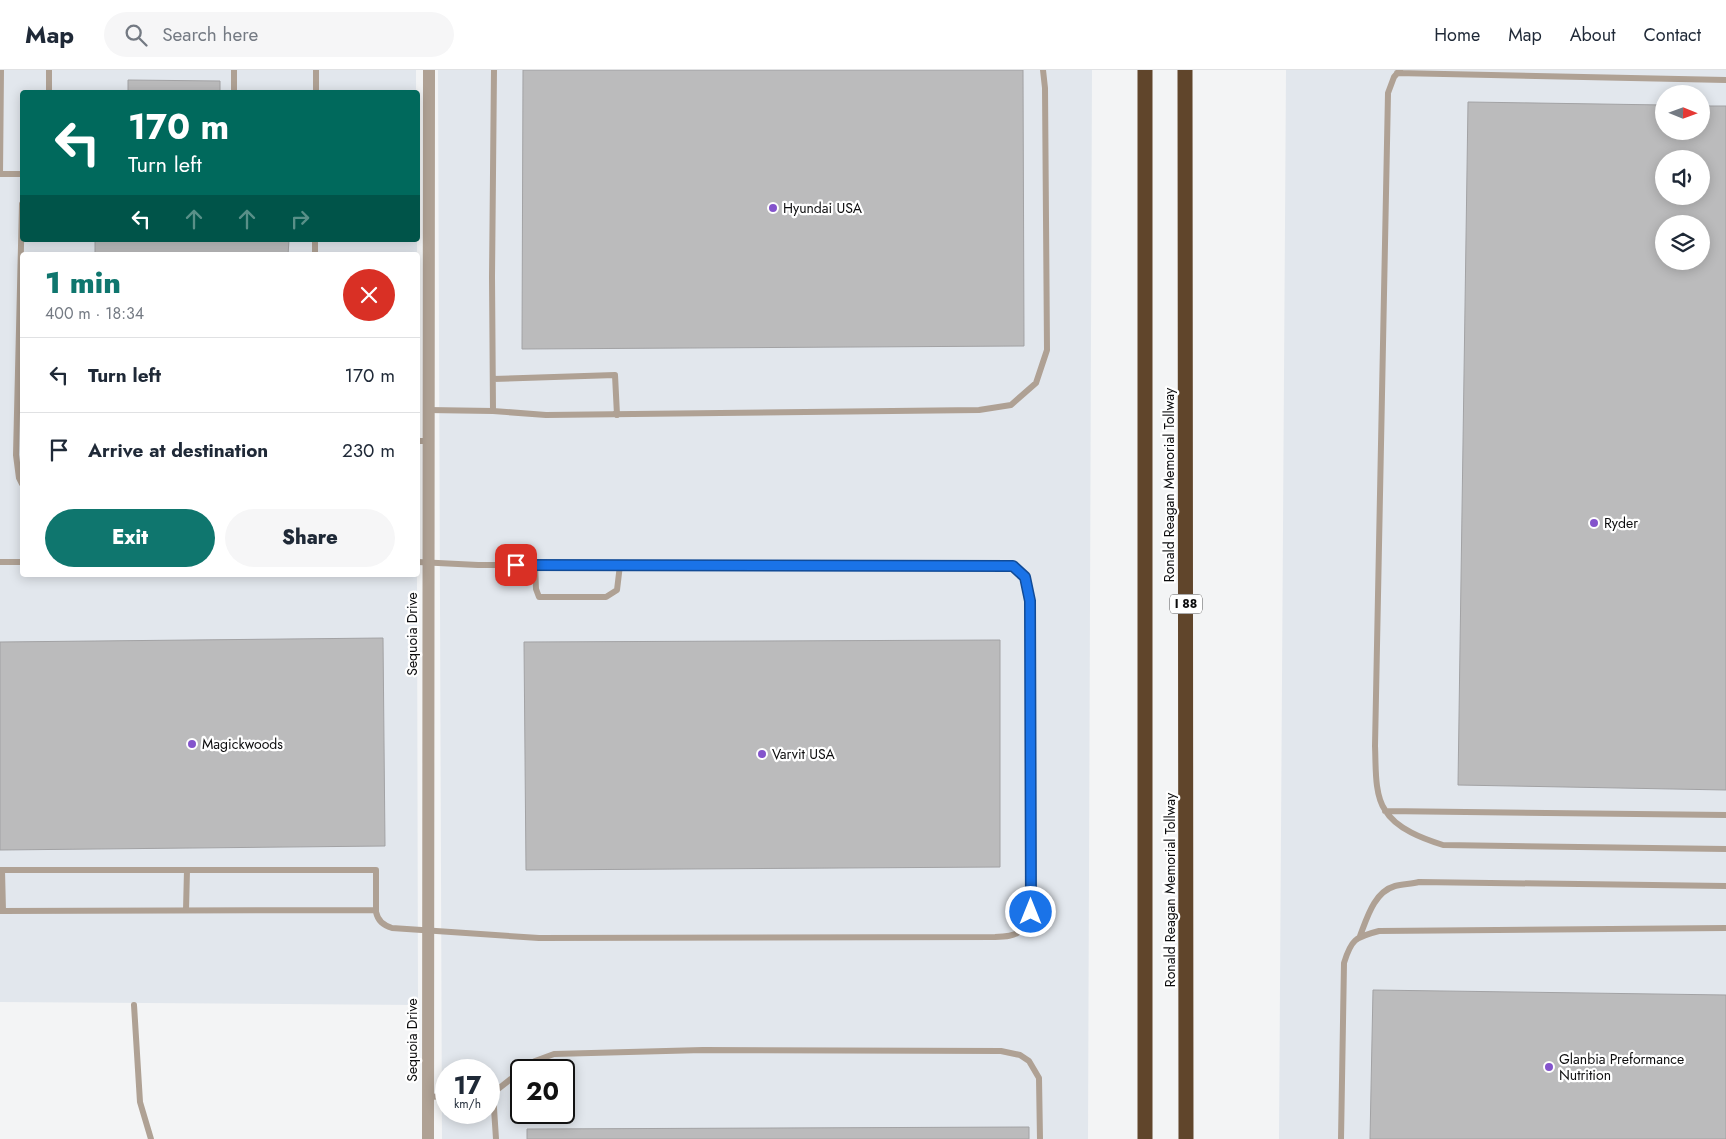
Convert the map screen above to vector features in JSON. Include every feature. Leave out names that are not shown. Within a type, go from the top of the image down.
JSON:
[{"type":"highway","name":"Ronald Reagan Memorial Tollway","points":[[1145,70],[1145,1139]]},
{"type":"highway","name":"Ronald Reagan Memorial Tollway","points":[[1185,70],[1186,1139]]},
{"type":"street","name":"Sequoia Drive","points":[[428,1139],[422,562],[423,441],[428,410],[429,70]]},
{"type":"lane","points":[[1,70],[0,174],[20,174]]},
{"type":"lane","points":[[49,70],[49,90]]},
{"type":"lane","points":[[234,70],[234,90]]},
{"type":"lane","points":[[316,70],[316,90]]},
{"type":"lane","points":[[494,70],[492,267],[494,411]]},
{"type":"lane","points":[[428,410],[494,411],[546,415],[979,410],[1011,405],[1036,383],[1047,350],[1045,88],[1043,70]]},
{"type":"lane","points":[[1726,80],[1398,72],[1388,93],[1375,746],[1378,791],[1385,810],[1398,823],[1418,838],[1443,845],[1726,850]]},
{"type":"lane","points":[[20,288],[16,455],[20,480]]},
{"type":"lane","points":[[493,378],[615,375],[617,414]]},
{"type":"lane","points":[[0,562],[20,562]]},
{"type":"lane","points":[[376,910],[2,911],[1,870],[376,870],[376,910],[378,918],[381,922],[392,928],[539,938],[996,937],[1012,936],[1024,929],[1031,912],[1030,601],[1025,577],[1013,566],[478,565],[422,562]]},
{"type":"lane","points":[[535,565],[536,589],[539,597],[559,598],[606,597],[617,590],[620,565]]},
{"type":"lane","points":[[1385,810],[1726,815]]},
{"type":"lane","points":[[186,910],[187,870]]},
{"type":"lane","points":[[1341,1139],[1344,963],[1349,948],[1360,936],[1368,914],[1377,898],[1394,886],[1419,882],[1726,886]]},
{"type":"lane","points":[[1360,936],[1379,932],[1726,928]]},
{"type":"lane","points":[[134,1005],[140,1102],[151,1139]]},
{"type":"lane","points":[[538,1059],[554,1054],[703,1050],[1001,1051],[1020,1055],[1029,1061],[1039,1078],[1040,1139]]},
{"type":"lane","points":[[428,1097],[435,1097]]},
{"type":"lane","points":[[494,1124],[496,1139]]},
{"type":"shaded area","points":[[0,70],[416,70],[416,90],[20,90],[20,242],[417,242],[417,252],[20,252],[20,577],[417,577],[418,1005],[0,1002]]},
{"type":"shaded area","points":[[438,70],[1092,70],[1088,1139],[442,1139],[442,1124],[500,1124],[500,1059],[442,1059]]},
{"type":"shaded area","points":[[1286,70],[1726,70],[1726,1139],[1279,1139]]},
{"type":"building","name":"Hyundai USA","points":[[523,70],[1023,70],[1024,346],[522,349]]},
{"type":"building","points":[[128,80],[220,81],[220,90],[128,90]]},
{"type":"building","name":"Ryder","points":[[1468,102],[1655,105],[1655,140],[1710,140],[1710,106],[1726,106],[1726,790],[1458,785]]},
{"type":"building","points":[[95,242],[289,242],[288,252],[95,252]]},
{"type":"building","name":"Magickwoods","points":[[383,638],[385,846],[0,850],[0,642]]},
{"type":"building","name":"Varvit USA","points":[[1000,640],[1000,867],[526,870],[524,642]]},
{"type":"building","name":"Glanbia Preformance Nutrition","points":[[1373,990],[1726,995],[1726,1139],[1370,1139]]},
{"type":"building","points":[[1029,1127],[1029,1139],[527,1139],[527,1129]]},
{"type":"place","name":"Hyundai USA","points":[[773,208]]},
{"type":"place","name":"Ryder","points":[[1594,523]]},
{"type":"place","name":"Magickwoods","points":[[192,744]]},
{"type":"place","name":"Varvit USA","points":[[762,754]]},
{"type":"place","name":"Glanbia Preformance Nutrition","points":[[1549,1067]]},
{"type":"route","points":[[516,565],[1013,566],[1025,577],[1030,601],[1031,912]]}]
